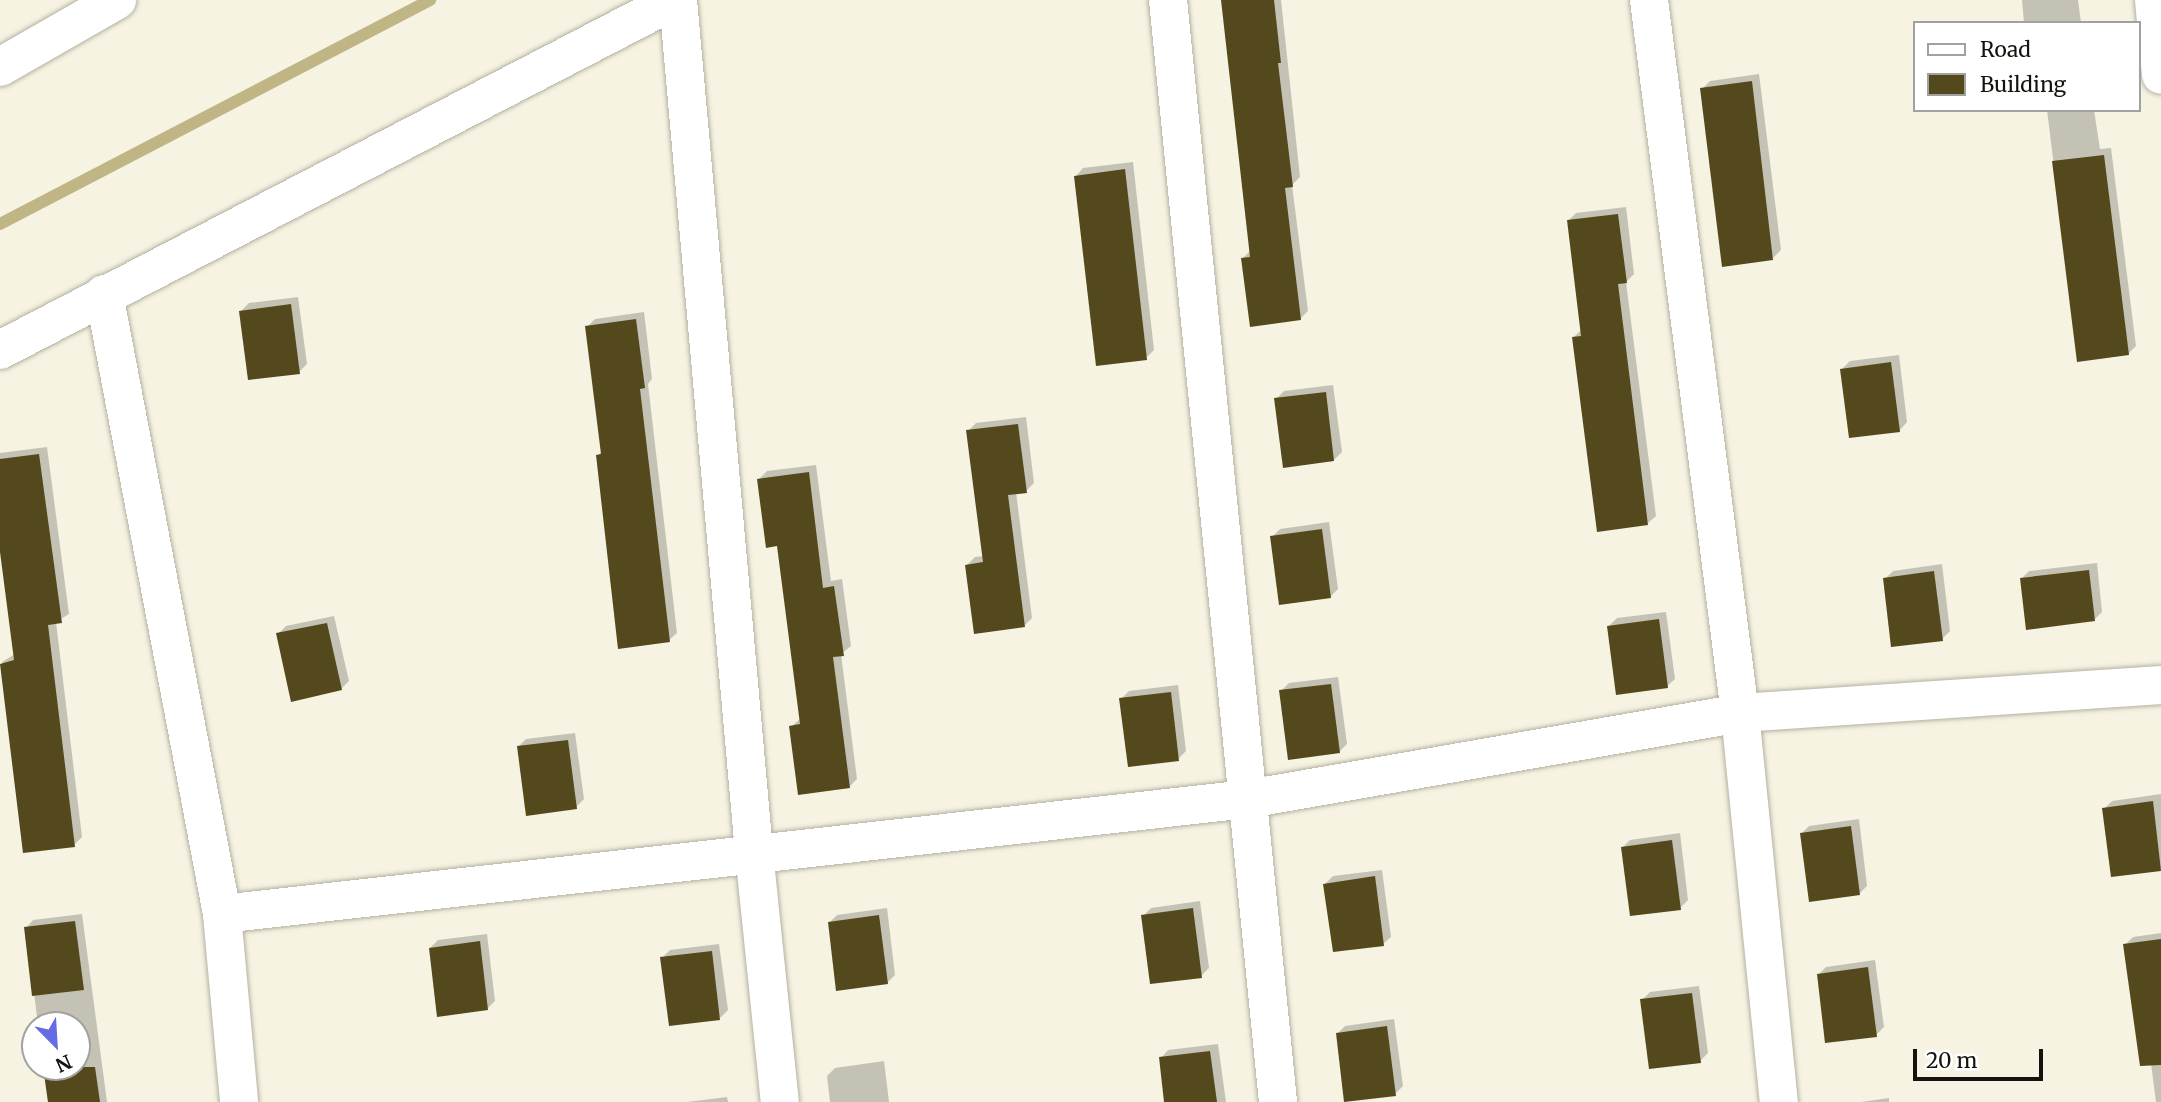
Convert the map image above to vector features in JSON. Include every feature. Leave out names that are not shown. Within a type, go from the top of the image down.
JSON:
[{"type":"street","points":[[0,67],[117,0]]},
{"type":"street","points":[[0,350],[677,0],[754,852],[780,1102]]},
{"type":"street","points":[[1168,0],[1278,1102]]},
{"type":"street","points":[[1648,0],[1740,713],[1779,1102]]},
{"type":"street","points":[[2154,0],[2161,75]]},
{"type":"street","points":[[104,294],[222,914],[239,1102]]},
{"type":"street","points":[[222,914],[754,852],[1248,799],[1740,713],[2161,685]]},
{"type":"building","points":[[1221,0],[1274,0],[1281,63],[1278,63],[1293,187],[1285,188],[1301,320],[1250,327],[1241,258],[1250,257]]},
{"type":"building","points":[[1752,81],[1773,260],[1722,267],[1700,88]]},
{"type":"building","points":[[2104,155],[2129,355],[2077,362],[2052,161]]},
{"type":"building","points":[[1125,169],[1147,360],[1096,366],[1074,176]]},
{"type":"building","points":[[1618,214],[1627,283],[1618,284],[1648,525],[1597,532],[1572,337],[1581,336],[1567,220]]},
{"type":"building","points":[[291,304],[300,374],[248,380],[239,311]]},
{"type":"building","points":[[636,319],[645,388],[640,389],[670,642],[618,649],[596,455],[601,454],[585,326]]},
{"type":"building","points":[[1891,362],[1900,432],[1849,438],[1840,369]]},
{"type":"building","points":[[1326,392],[1334,461],[1283,468],[1274,398]]},
{"type":"building","points":[[1018,424],[1027,493],[1008,495],[1025,627],[974,634],[965,565],[983,562],[966,430]]},
{"type":"building","points":[[39,454],[62,623],[48,625],[75,847],[23,853],[0,664],[14,660],[0,552],[0,459]]},
{"type":"building","points":[[809,472],[823,588],[834,586],[844,656],[833,657],[850,788],[798,795],[789,726],[800,724],[777,546],[766,548],[757,479]]},
{"type":"building","points":[[1322,529],[1331,598],[1279,605],[1270,536]]},
{"type":"building","points":[[2089,570],[2095,621],[2026,630],[2020,578]]},
{"type":"building","points":[[1934,571],[1943,641],[1891,647],[1883,578]]},
{"type":"building","points":[[1659,619],[1668,688],[1616,695],[1607,626]]},
{"type":"building","points":[[327,623],[342,690],[291,702],[276,633]]},
{"type":"building","points":[[1331,684],[1340,753],[1288,760],[1279,690]]},
{"type":"building","points":[[1171,692],[1179,761],[1128,767],[1119,698]]},
{"type":"building","points":[[568,740],[577,809],[526,816],[517,746]]},
{"type":"building","points":[[2153,801],[2161,871],[2111,877],[2102,808]]},
{"type":"building","points":[[1851,826],[1860,895],[1809,902],[1800,833]]},
{"type":"building","points":[[1672,840],[1681,910],[1630,916],[1621,847]]},
{"type":"building","points":[[1375,876],[1384,946],[1333,952],[1323,884]]},
{"type":"building","points":[[1193,908],[1202,978],[1150,984],[1141,915]]},
{"type":"building","points":[[879,915],[888,984],[836,991],[828,922]]},
{"type":"building","points":[[75,921],[84,990],[32,996],[24,927]]},
{"type":"building","points":[[2161,939],[2161,1065],[2140,1066],[2123,944]]},
{"type":"building","points":[[480,941],[488,1010],[437,1017],[429,948]]},
{"type":"building","points":[[712,951],[720,1020],[669,1026],[660,957]]},
{"type":"building","points":[[1868,967],[1877,1037],[1825,1043],[1817,974]]},
{"type":"building","points":[[1692,993],[1701,1063],[1649,1069],[1640,999]]},
{"type":"building","points":[[1387,1026],[1396,1096],[1344,1102],[1336,1033]]},
{"type":"building","points":[[1210,1051],[1217,1102],[1164,1102],[1159,1057]]},
{"type":"building","points":[[91,1067],[95,1067],[100,1102],[48,1102],[45,1081],[91,1081]]},
{"type":"waterway","points":[[0,224],[430,0]]}]
